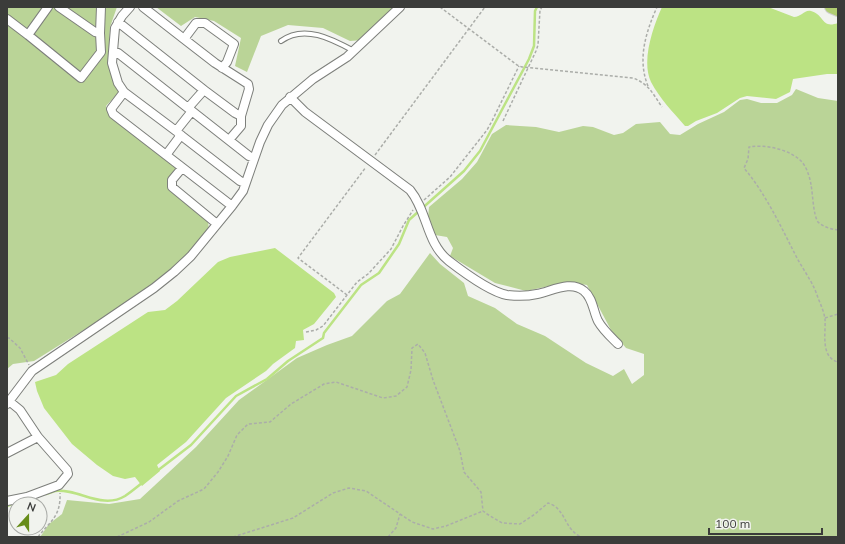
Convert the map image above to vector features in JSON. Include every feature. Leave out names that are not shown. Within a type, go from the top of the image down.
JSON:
[{"type":"main road","points":[[831,7],[838,10]]},
{"type":"street","points":[[28,35],[48,7]]},
{"type":"street","points":[[60,7],[95,32],[100,33]]},
{"type":"street","points":[[7,19],[81,78],[101,52],[101,7]]},
{"type":"street","points":[[130,7],[122,16],[115,28],[112,63],[118,83],[124,92],[240,181],[245,183]]},
{"type":"street","points":[[143,7],[222,68],[248,84],[241,116],[241,126],[229,140]]},
{"type":"street","points":[[7,501],[27,497],[59,485],[68,474],[67,470],[38,437],[20,410],[8,402],[32,371],[147,292],[174,272],[191,256],[243,191],[254,158],[268,125],[282,105],[313,79],[347,57],[400,7]]},
{"type":"street","points":[[118,22],[204,90],[241,116]]},
{"type":"street","points":[[184,39],[196,23],[205,23],[234,44],[227,62],[222,68]]},
{"type":"street","points":[[114,51],[249,156],[254,158]]},
{"type":"street","points":[[166,155],[190,110],[204,90]]},
{"type":"street","points":[[124,92],[111,109],[113,114],[232,206]]},
{"type":"street","points":[[290,97],[305,112],[410,190],[416,197],[436,247],[448,260],[493,290],[506,295],[518,296],[536,294],[567,286],[579,288],[590,297],[598,320],[618,344]]},
{"type":"street","points":[[182,168],[172,180],[172,187],[217,224]]},
{"type":"street","points":[[7,453],[38,437]]},
{"type":"lane","points":[[281,41],[288,36],[307,33],[321,36],[354,51]]},
{"type":"path","points":[[440,7],[517,65],[522,67],[633,78],[649,87]]},
{"type":"path","points":[[347,295],[298,258],[485,7]]},
{"type":"path","points":[[503,121],[538,45],[540,10],[542,7]]},
{"type":"path","points":[[657,7],[644,46],[643,66],[649,87],[662,107]]},
{"type":"path","points":[[838,230],[828,228],[818,222],[811,183],[800,160],[782,150],[758,146],[750,147],[748,159],[744,168],[754,179],[816,289],[825,318],[824,338],[827,354],[838,362]]},
{"type":"path","points":[[825,318],[838,314]]},
{"type":"path","points":[[7,338],[9,338],[20,348],[32,371]]},
{"type":"path","points":[[117,537],[149,522],[178,501],[204,489],[218,472],[228,456],[237,435],[248,424],[270,422],[291,404],[324,384],[336,382],[384,398],[396,396],[407,387],[411,370],[412,348],[418,344],[425,353],[433,380],[460,451],[464,472],[481,492],[483,511],[502,523],[520,524],[548,503],[556,507],[568,527],[575,534],[581,537]]},
{"type":"path","points":[[233,537],[293,518],[333,493],[349,488],[366,491],[412,522],[433,529],[446,526],[483,511]]},
{"type":"path","points":[[38,537],[56,517],[60,494]]},
{"type":"path","points":[[388,537],[396,528],[400,514]]},
{"type":"shaded area","points":[[7,7],[117,7],[110,27],[108,63],[119,92],[106,106],[108,113],[176,168],[168,180],[168,188],[208,221],[209,231],[172,270],[114,311],[34,361],[13,364],[7,369]]},
{"type":"shaded area","points":[[156,7],[395,7],[363,40],[350,41],[323,28],[288,25],[261,36],[247,72],[235,66],[241,38],[214,21],[195,17],[181,26]]},
{"type":"shaded area","points":[[662,7],[768,7],[794,17],[807,11],[811,11],[819,15],[826,23],[838,23],[838,74],[827,74],[793,79],[790,92],[776,99],[747,96],[740,98],[717,113],[685,126],[658,94],[648,74],[647,64],[649,44]]},
{"type":"shaded area","points":[[796,89],[818,98],[838,101],[838,537],[40,537],[48,536],[48,525],[62,514],[67,500],[109,504],[140,499],[196,447],[239,400],[297,358],[352,336],[387,301],[400,294],[430,253],[440,264],[464,283],[468,296],[495,308],[517,324],[545,336],[586,363],[613,376],[624,369],[632,384],[644,375],[644,354],[626,348],[611,330],[587,285],[568,282],[526,291],[495,283],[450,256],[453,248],[447,237],[435,235],[428,218],[429,207],[462,179],[477,162],[492,134],[506,125],[536,127],[559,132],[583,126],[593,127],[614,135],[623,133],[636,124],[660,122],[670,134],[680,135],[698,124],[724,112],[740,100],[747,99],[761,103],[777,103],[792,95]]},
{"type":"shaded area","points":[[275,248],[334,293],[336,297],[314,324],[303,330],[304,340],[296,341],[295,348],[266,371],[226,398],[186,442],[157,465],[160,471],[142,486],[135,477],[125,479],[113,476],[72,444],[44,408],[35,382],[56,375],[68,364],[148,312],[165,310],[177,301],[218,262],[230,257]]},
{"type":"waterway","points":[[157,471],[191,445],[236,396],[267,379],[288,361],[323,338],[324,333],[361,285],[379,273],[399,244],[409,220],[464,171],[480,151],[529,59],[534,46],[535,11],[537,7]]},
{"type":"waterway","points":[[46,494],[55,491],[64,491],[108,501],[116,500],[125,496],[142,483]]}]
